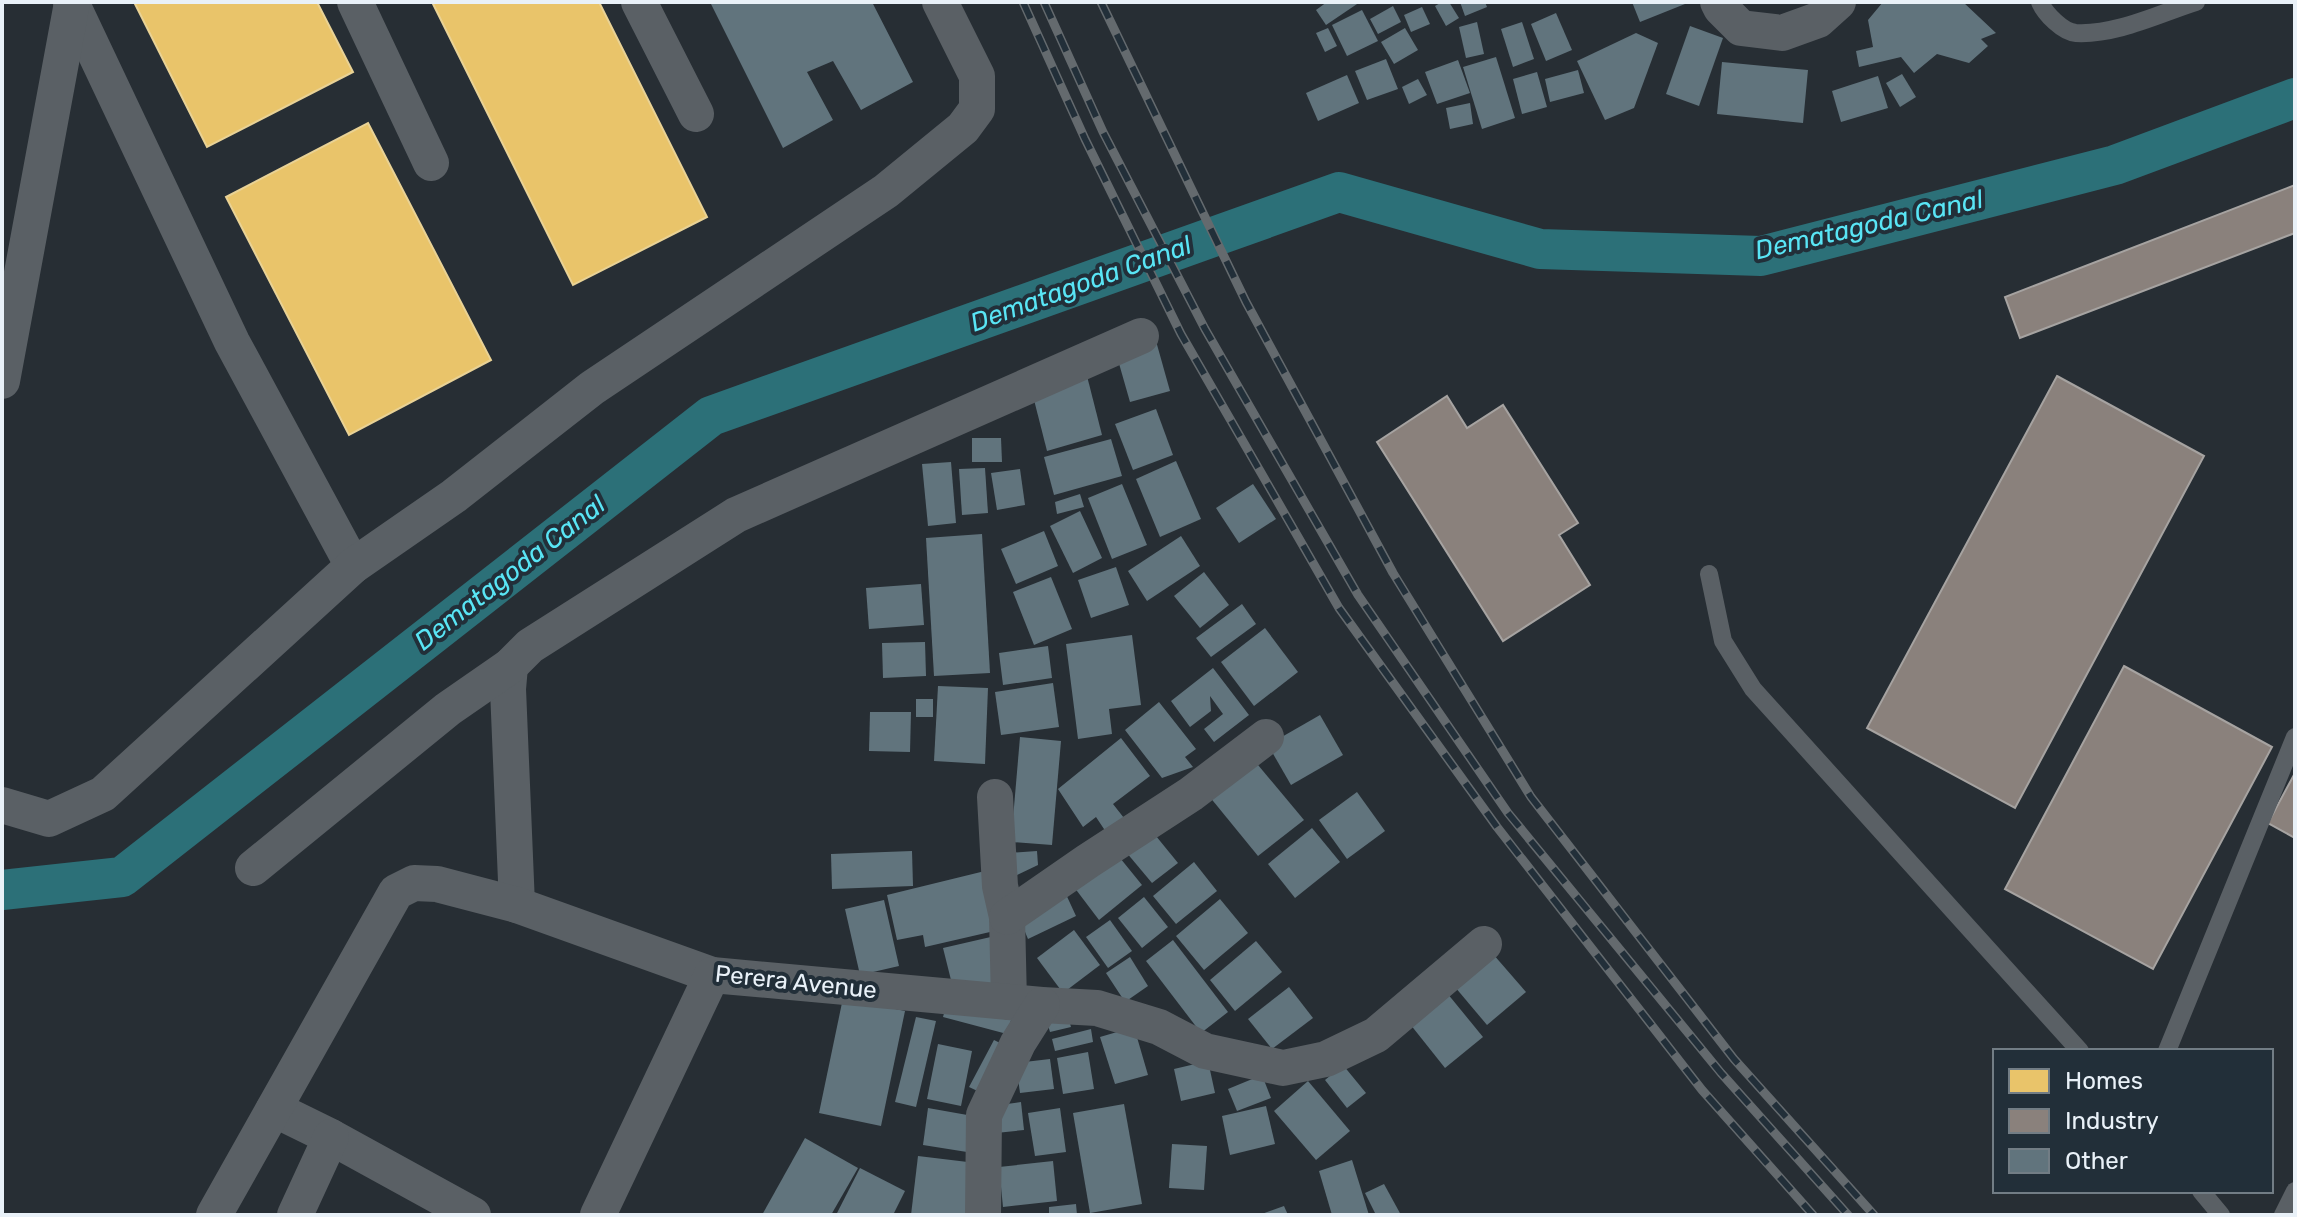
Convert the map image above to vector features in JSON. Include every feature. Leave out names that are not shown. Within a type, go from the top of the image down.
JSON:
[{"type":"street","points":[[72,2],[232,342],[353,566]]},
{"type":"street","points":[[2,381],[72,2]]},
{"type":"street","points":[[355,2],[431,163]]},
{"type":"street","points":[[639,2],[696,114]]},
{"type":"street","points":[[2,805],[49,819],[103,794],[353,566],[454,496],[592,388],[886,191],[963,128],[977,109],[977,76],[940,2]]},
{"type":"street","points":[[1718,2],[1741,28],[1782,33],[1818,20],[1838,2]]},
{"type":"street","points":[[253,868],[448,709],[510,666],[530,646],[736,515],[1141,336]]},
{"type":"street","points":[[510,666],[508,689],[517,905]]},
{"type":"street","points":[[1007,917],[1191,794],[1266,737]]},
{"type":"street","points":[[983,1215],[984,1115],[1018,1043],[1026,1004],[1000,886],[995,797]]},
{"type":"street","name":"Perera Avenue","points":[[214,1215],[396,892],[414,883],[437,884],[517,905],[712,975],[1097,1008],[1159,1027],[1205,1051],[1283,1068],[1326,1059],[1376,1035],[1484,944]]},
{"type":"street","points":[[598,1215],[712,975]]},
{"type":"street","points":[[274,1109],[473,1215]]},
{"type":"street","points":[[295,1215],[331,1137]]},
{"type":"lane","points":[[2040,2],[2044,12],[2072,33],[2110,31],[2196,2]]},
{"type":"lane","points":[[1709,574],[1723,641],[1753,689],[2078,1049]]},
{"type":"lane","points":[[2168,1049],[2295,737]]},
{"type":"lane","points":[[2283,1215],[2295,1191]]},
{"type":"lane","points":[[2203,1193],[2221,1215]]},
{"type":"building: Homes","points":[[134,2],[317,2],[353,72],[207,147]]},
{"type":"building: Homes","points":[[432,2],[599,2],[707,217],[573,285]]},
{"type":"building: Homes","points":[[368,123],[491,360],[349,435],[226,197]]},
{"type":"building: Industry","points":[[2295,185],[2295,233],[2020,338],[2005,297]]},
{"type":"building: Industry","points":[[2057,376],[2204,456],[2015,808],[1867,728]]},
{"type":"building: Industry","points":[[1447,396],[1467,428],[1503,405],[1578,523],[1559,535],[1590,585],[1503,641],[1377,442]]},
{"type":"building: Industry","points":[[2124,666],[2272,747],[2153,969],[2005,889]]},
{"type":"building: Industry","points":[[2295,773],[2295,838],[2268,823]]},
{"type":"building: Other","points":[[710,2],[872,2],[913,82],[861,110],[833,61],[807,72],[833,120],[783,148]]},
{"type":"building: Other","points":[[1327,2],[1360,2],[1326,25],[1316,10]]},
{"type":"building: Other","points":[[1449,2],[1459,18],[1446,26],[1435,6]]},
{"type":"building: Other","points":[[1460,2],[1485,2],[1487,7],[1465,16]]},
{"type":"building: Other","points":[[1632,2],[1690,2],[1640,22]]},
{"type":"building: Other","points":[[1883,2],[1963,2],[1996,33],[1981,39],[1988,46],[1969,63],[1937,54],[1914,73],[1901,57],[1859,67],[1856,51],[1873,47],[1868,20]]},
{"type":"building: Other","points":[[1393,6],[1401,22],[1378,34],[1370,19]]},
{"type":"building: Other","points":[[1422,7],[1430,24],[1411,32],[1404,15]]},
{"type":"building: Other","points":[[1362,10],[1378,41],[1347,56],[1332,25]]},
{"type":"building: Other","points":[[1556,13],[1572,50],[1546,61],[1531,24]]},
{"type":"building: Other","points":[[1477,22],[1484,54],[1466,58],[1459,27]]},
{"type":"building: Other","points":[[1522,22],[1534,59],[1513,67],[1501,29]]},
{"type":"building: Other","points":[[1690,26],[1723,38],[1699,106],[1666,94]]},
{"type":"building: Other","points":[[1328,28],[1337,46],[1325,52],[1316,33]]},
{"type":"building: Other","points":[[1405,28],[1418,50],[1394,64],[1381,42]]},
{"type":"building: Other","points":[[1636,33],[1658,43],[1634,108],[1605,120],[1577,61]]},
{"type":"building: Other","points":[[1496,57],[1515,118],[1482,129],[1463,67]]},
{"type":"building: Other","points":[[1386,59],[1398,89],[1367,100],[1355,71]]},
{"type":"building: Other","points":[[1458,60],[1470,93],[1437,104],[1425,72]]},
{"type":"building: Other","points":[[1722,62],[1808,70],[1803,123],[1717,114]]},
{"type":"building: Other","points":[[1578,70],[1584,93],[1550,102],[1545,79]]},
{"type":"building: Other","points":[[1537,72],[1547,107],[1522,114],[1513,79]]},
{"type":"building: Other","points":[[1902,74],[1916,97],[1900,107],[1886,83]]},
{"type":"building: Other","points":[[1347,75],[1359,103],[1318,121],[1306,93]]},
{"type":"building: Other","points":[[1878,76],[1888,108],[1841,122],[1832,91]]},
{"type":"building: Other","points":[[1418,79],[1427,95],[1409,104],[1402,87]]},
{"type":"building: Other","points":[[1470,103],[1473,124],[1450,129],[1446,108]]},
{"type":"building: Other","points":[[1156,341],[1170,391],[1130,402],[1116,353]]},
{"type":"building: Other","points":[[1087,376],[1102,435],[1047,451],[1032,392]]},
{"type":"building: Other","points":[[1156,409],[1173,455],[1133,470],[1115,424]]},
{"type":"building: Other","points":[[972,438],[1001,438],[1002,462],[972,462]]},
{"type":"building: Other","points":[[1111,439],[1122,476],[1054,495],[1044,457]]},
{"type":"building: Other","points":[[1176,461],[1201,519],[1160,537],[1136,479]]},
{"type":"building: Other","points":[[951,462],[956,523],[928,526],[922,464]]},
{"type":"building: Other","points":[[985,468],[988,513],[962,515],[959,469]]},
{"type":"building: Other","points":[[1020,469],[1025,505],[997,510],[991,473]]},
{"type":"building: Other","points":[[1122,484],[1147,545],[1112,559],[1088,498]]},
{"type":"building: Other","points":[[1253,484],[1276,519],[1239,543],[1216,508]]},
{"type":"building: Other","points":[[1080,494],[1084,507],[1057,514],[1055,502]]},
{"type":"building: Other","points":[[1080,511],[1102,558],[1073,573],[1050,526]]},
{"type":"building: Other","points":[[1044,531],[1058,566],[1016,584],[1001,549]]},
{"type":"building: Other","points":[[982,534],[990,673],[934,676],[926,538]]},
{"type":"building: Other","points":[[1181,536],[1200,566],[1147,601],[1128,571]]},
{"type":"building: Other","points":[[1116,567],[1129,605],[1091,618],[1078,580]]},
{"type":"building: Other","points":[[1204,572],[1229,605],[1200,628],[1174,596]]},
{"type":"building: Other","points":[[1051,577],[1072,629],[1034,645],[1013,592]]},
{"type":"building: Other","points":[[921,584],[924,625],[869,629],[866,588]]},
{"type":"building: Other","points":[[1242,604],[1256,624],[1211,657],[1196,638]]},
{"type":"building: Other","points":[[1265,628],[1298,672],[1254,706],[1221,662]]},
{"type":"building: Other","points":[[1132,635],[1141,705],[1109,709],[1112,734],[1078,739],[1066,644]]},
{"type":"building: Other","points":[[925,642],[926,676],[883,678],[882,643]]},
{"type":"building: Other","points":[[1048,646],[1052,678],[1003,685],[999,653]]},
{"type":"building: Other","points":[[1213,668],[1249,715],[1214,742],[1204,729],[1223,714],[1210,696],[1211,711],[1190,727],[1171,701]]},
{"type":"building: Other","points":[[1053,683],[1059,727],[1001,735],[995,692]]},
{"type":"building: Other","points":[[938,686],[988,688],[985,764],[934,761]]},
{"type":"building: Other","points":[[916,699],[933,699],[933,717],[916,717]]},
{"type":"building: Other","points":[[1159,702],[1196,749],[1185,757],[1193,767],[1162,778],[1125,730]]},
{"type":"building: Other","points":[[870,712],[911,712],[910,752],[869,751]]},
{"type":"building: Other","points":[[1320,715],[1343,755],[1291,785],[1268,745]]},
{"type":"building: Other","points":[[1020,737],[1061,741],[1052,845],[1011,842]]},
{"type":"building: Other","points":[[1121,738],[1150,776],[1113,804],[1124,818],[1106,832],[1096,817],[1083,827],[1058,789]]},
{"type":"building: Other","points":[[1253,759],[1304,820],[1258,856],[1209,796]]},
{"type":"building: Other","points":[[1357,792],[1385,831],[1347,859],[1319,820]]},
{"type":"building: Other","points":[[1147,825],[1178,863],[1152,883],[1121,846]]},
{"type":"building: Other","points":[[1312,828],[1340,862],[1295,898],[1268,864]]},
{"type":"building: Other","points":[[912,851],[913,886],[832,889],[831,854]]},
{"type":"building: Other","points":[[1037,851],[1038,865],[1011,878],[1008,853]]},
{"type":"building: Other","points":[[1116,853],[1142,885],[1099,920],[1074,887]]},
{"type":"building: Other","points":[[1194,862],[1217,891],[1176,924],[1153,896]]},
{"type":"building: Other","points":[[989,870],[1003,929],[925,947],[923,935],[897,940],[887,895]]},
{"type":"building: Other","points":[[1064,890],[1076,916],[1028,939],[1018,915]]},
{"type":"building: Other","points":[[1144,897],[1168,927],[1142,948],[1118,918]]},
{"type":"building: Other","points":[[1220,899],[1248,933],[1204,970],[1176,936]]},
{"type":"building: Other","points":[[884,900],[899,966],[860,975],[845,909]]},
{"type":"building: Other","points":[[1110,920],[1132,951],[1108,968],[1086,937]]},
{"type":"building: Other","points":[[1074,930],[1100,965],[1063,993],[1037,958]]},
{"type":"building: Other","points":[[995,936],[1005,981],[954,992],[943,948]]},
{"type":"building: Other","points":[[1173,940],[1228,1012],[1201,1033],[1146,961]]},
{"type":"building: Other","points":[[1256,941],[1282,972],[1235,1011],[1210,980]]},
{"type":"building: Other","points":[[1493,954],[1526,992],[1487,1025],[1455,987]]},
{"type":"building: Other","points":[[1130,957],[1148,986],[1125,1002],[1106,973]]},
{"type":"building: Other","points":[[1289,987],[1313,1018],[1272,1049],[1248,1019]]},
{"type":"building: Other","points":[[1447,993],[1483,1037],[1445,1068],[1410,1024]]},
{"type":"building: Other","points":[[843,998],[905,1011],[881,1126],[819,1113]]},
{"type":"building: Other","points":[[948,999],[1012,1017],[1007,1034],[943,1017]]},
{"type":"building: Other","points":[[1067,1013],[1071,1027],[1050,1032],[1046,1018]]},
{"type":"building: Other","points":[[916,1017],[936,1021],[916,1107],[895,1102]]},
{"type":"building: Other","points":[[1134,1027],[1148,1075],[1115,1084],[1100,1037]]},
{"type":"building: Other","points":[[1091,1029],[1093,1042],[1055,1051],[1052,1039]]},
{"type":"building: Other","points":[[994,1040],[1010,1048],[986,1095],[969,1087]]},
{"type":"building: Other","points":[[938,1044],[972,1051],[961,1106],[927,1099]]},
{"type":"building: Other","points":[[1088,1052],[1094,1089],[1063,1094],[1057,1058]]},
{"type":"building: Other","points":[[1050,1059],[1054,1089],[1020,1093],[1016,1063]]},
{"type":"building: Other","points":[[1208,1061],[1215,1093],[1181,1101],[1174,1069]]},
{"type":"building: Other","points":[[1343,1065],[1366,1093],[1347,1108],[1325,1080]]},
{"type":"building: Other","points":[[1262,1075],[1271,1098],[1237,1111],[1228,1089]]},
{"type":"building: Other","points":[[1308,1081],[1350,1131],[1316,1160],[1274,1111]]},
{"type":"building: Other","points":[[1021,1102],[1024,1130],[996,1133],[992,1106]]},
{"type":"building: Other","points":[[1124,1104],[1142,1204],[1090,1213],[1073,1113]]},
{"type":"building: Other","points":[[1266,1106],[1275,1144],[1230,1155],[1222,1116]]},
{"type":"building: Other","points":[[928,1108],[973,1116],[967,1152],[923,1145]]},
{"type":"building: Other","points":[[1060,1108],[1066,1152],[1035,1156],[1028,1113]]},
{"type":"building: Other","points":[[805,1138],[858,1168],[831,1215],[762,1215]]},
{"type":"building: Other","points":[[1172,1144],[1207,1146],[1204,1190],[1169,1188]]},
{"type":"building: Other","points":[[918,1156],[976,1163],[970,1215],[911,1215]]},
{"type":"building: Other","points":[[1352,1160],[1369,1215],[1332,1215],[1319,1171]]},
{"type":"building: Other","points":[[1053,1161],[1057,1201],[1003,1207],[999,1167]]},
{"type":"building: Other","points":[[860,1168],[905,1191],[893,1215],[836,1215]]},
{"type":"building: Other","points":[[1384,1184],[1401,1215],[1376,1215],[1365,1193]]},
{"type":"building: Other","points":[[1076,1204],[1077,1215],[1049,1215],[1049,1207]]},
{"type":"building: Other","points":[[1284,1206],[1288,1215],[1259,1215]]},
{"type":"waterway","name":"Dematagoda Canal","points":[[2,890],[122,877],[711,416],[1339,192],[1540,249],[1761,256],[2115,165],[2295,98]]},
{"type":"railway","points":[[1023,2],[1085,139],[1181,334],[1339,608],[1497,827],[1702,1090],[1813,1215]]},
{"type":"railway","points":[[1044,2],[1103,132],[1205,329],[1358,595],[1508,813],[1721,1073],[1848,1215]]},
{"type":"railway","points":[[1101,2],[1246,302],[1393,573],[1531,797],[1734,1059],[1874,1215]]}]
